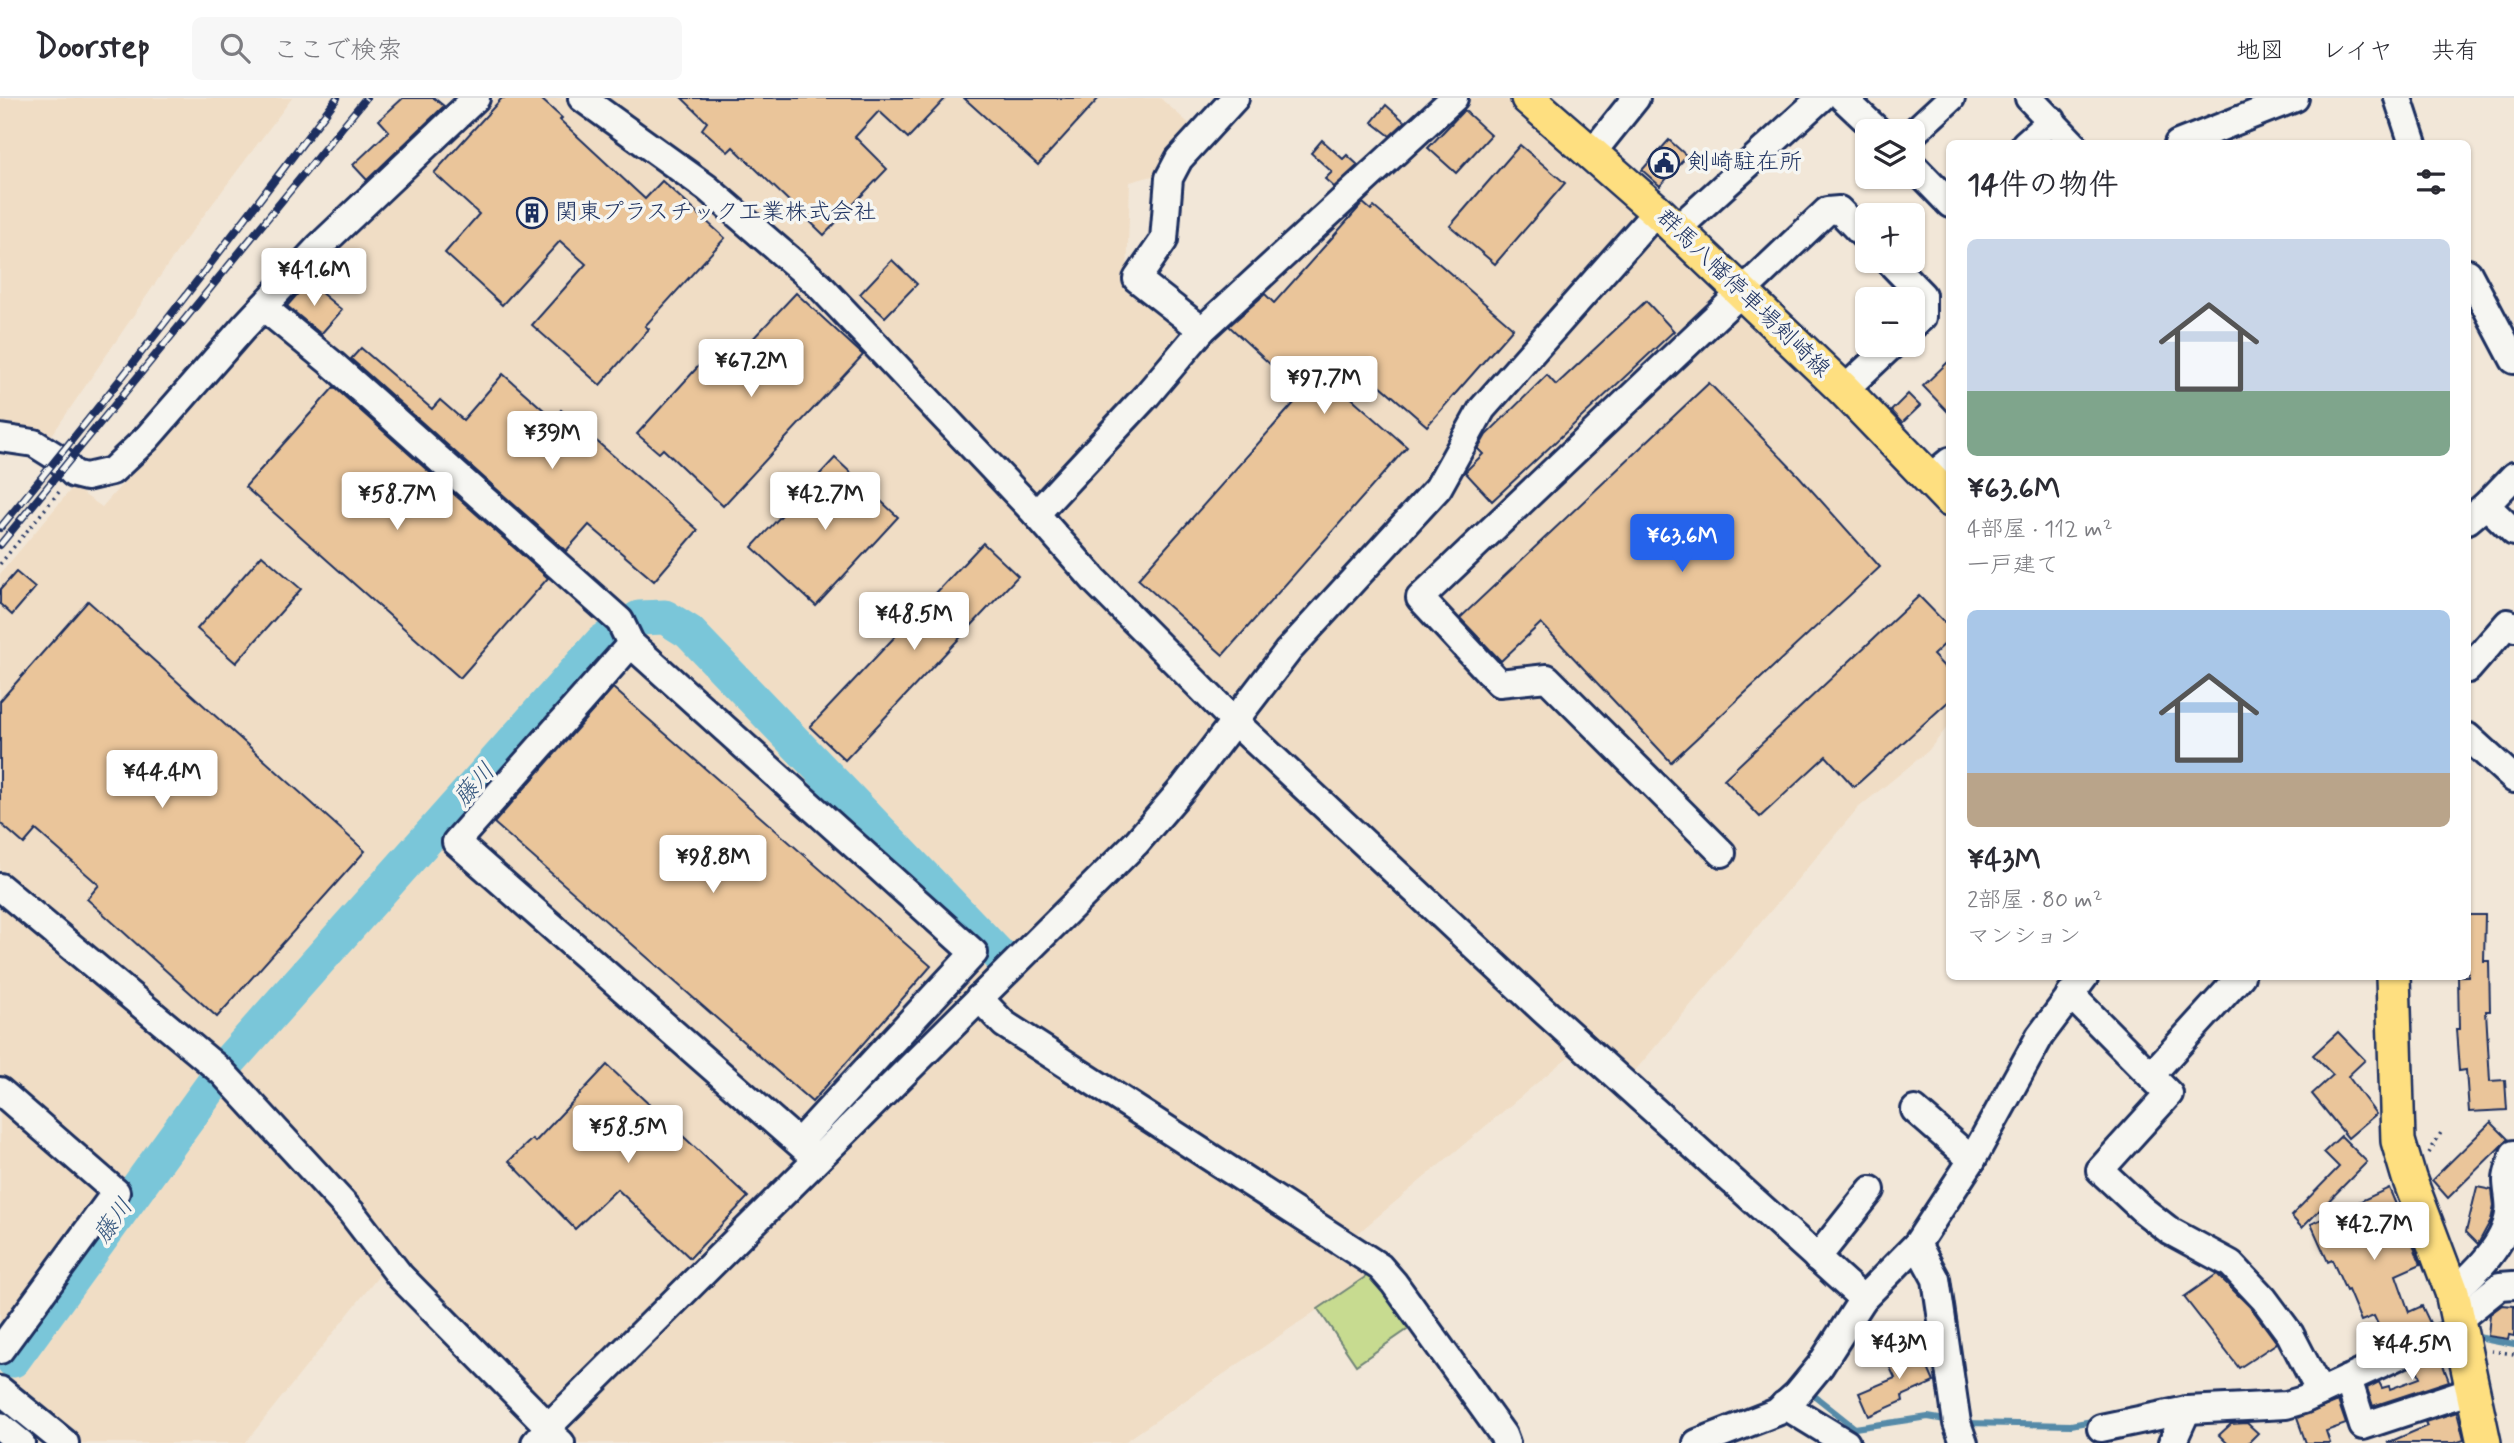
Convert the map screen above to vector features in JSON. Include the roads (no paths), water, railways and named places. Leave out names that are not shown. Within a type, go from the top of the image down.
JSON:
[{"type":"main road","name":"群馬八幡停車場剣崎線","points":[[1528,98],[1666,220],[1740,293],[1943,480]]},
{"type":"main road","points":[[2393,980],[2398,1140],[2457,1314],[2484,1443]]},
{"type":"street","points":[[0,438],[34,443],[58,458],[74,474],[86,477],[113,471],[147,438],[320,246],[476,98]]},
{"type":"street","points":[[582,98],[707,188],[819,285],[1036,514],[1096,582],[1235,722],[1543,1010],[1863,1298]]},
{"type":"street","points":[[1202,330],[1138,279],[1164,240],[1168,178],[1179,159],[1235,98]]},
{"type":"street","points":[[1036,514],[1147,396],[1202,330],[1454,98]]},
{"type":"street","points":[[1592,153],[1636,98]]},
{"type":"street","points":[[807,1151],[979,998],[1136,843],[1235,722],[1288,651],[1438,488],[1482,409],[1666,220],[1821,98]]},
{"type":"street","points":[[1843,98],[1865,119]]},
{"type":"street","points":[[1925,122],[1951,98]]},
{"type":"street","points":[[2029,98],[2070,140]]},
{"type":"street","points":[[2188,140],[2295,98]]},
{"type":"street","points":[[2398,98],[2412,140]]},
{"type":"street","points":[[2030,140],[2052,120]]},
{"type":"street","points":[[1925,178],[1946,200]]},
{"type":"street","points":[[1722,853],[1547,678],[1499,683],[1420,598],[1827,211],[1839,209],[1855,226]]},
{"type":"street","points":[[1901,273],[1914,287]]},
{"type":"street","points":[[2471,279],[2514,360]]},
{"type":"street","points":[[263,307],[330,362],[620,621],[631,645],[974,953],[807,1151],[547,1439]]},
{"type":"street","points":[[1844,390],[1879,357]]},
{"type":"street","points":[[2514,476],[2477,513],[2514,532]]},
{"type":"street","points":[[2471,666],[2508,623],[2514,628]]},
{"type":"street","points":[[631,645],[456,842],[807,1151]]},
{"type":"street","points":[[2471,740],[2514,779]]},
{"type":"street","points":[[0,887],[222,1072],[351,1212],[400,1276],[542,1420],[547,1439]]},
{"type":"street","points":[[2151,1075],[2237,980]]},
{"type":"street","points":[[1707,1441],[1777,1412],[1797,1394],[1820,1366],[1863,1298],[1917,1244],[1972,1160],[2040,1036],[2077,985],[2169,1094],[2099,1170],[2170,1231],[2231,1264],[2264,1299],[2290,1335],[2320,1392]]},
{"type":"street","points":[[979,998],[1004,1024],[1380,1267],[1503,1435],[1506,1443]]},
{"type":"street","points":[[0,1091],[116,1192],[0,1350]]},
{"type":"street","points":[[1914,1110],[1972,1160]]},
{"type":"street","points":[[2457,1314],[2486,1258],[2506,1229],[2510,1211],[2507,1178],[2514,1154]]},
{"type":"street","points":[[1817,1258],[1871,1190]]},
{"type":"street","points":[[1917,1244],[1936,1279],[1957,1423],[1964,1443]]},
{"type":"street","points":[[2101,1429],[2187,1410],[2286,1405],[2426,1343],[2457,1314],[2500,1286],[2514,1286]]},
{"type":"street","points":[[2348,1379],[2363,1426],[2472,1390]]},
{"type":"street","points":[[3,1399],[65,1443]]},
{"type":"street","points":[[1784,1405],[1846,1443]]},
{"type":"street","points":[[2172,1443],[2187,1410]]},
{"type":"street","points":[[0,1426],[21,1443]]},
{"type":"waterway","name":"藤川","points":[[13,1360],[231,1059],[602,642],[639,618],[665,617],[689,632],[1000,956]]},
{"type":"waterway","points":[[2478,1337],[2514,1344]]},
{"type":"waterway","points":[[1811,1393],[1855,1428],[1928,1417],[1951,1421]]},
{"type":"waterway","points":[[1965,1423],[2071,1425],[2097,1420]]},
{"type":"railway","points":[[0,528],[171,315],[337,98]]},
{"type":"railway","points":[[0,545],[366,98]]},
{"type":"place","name":"剣崎駐在所","points":[[1664,163]]},
{"type":"place","name":"関東プラスチック工業株式会社","points":[[532,213]]}]
